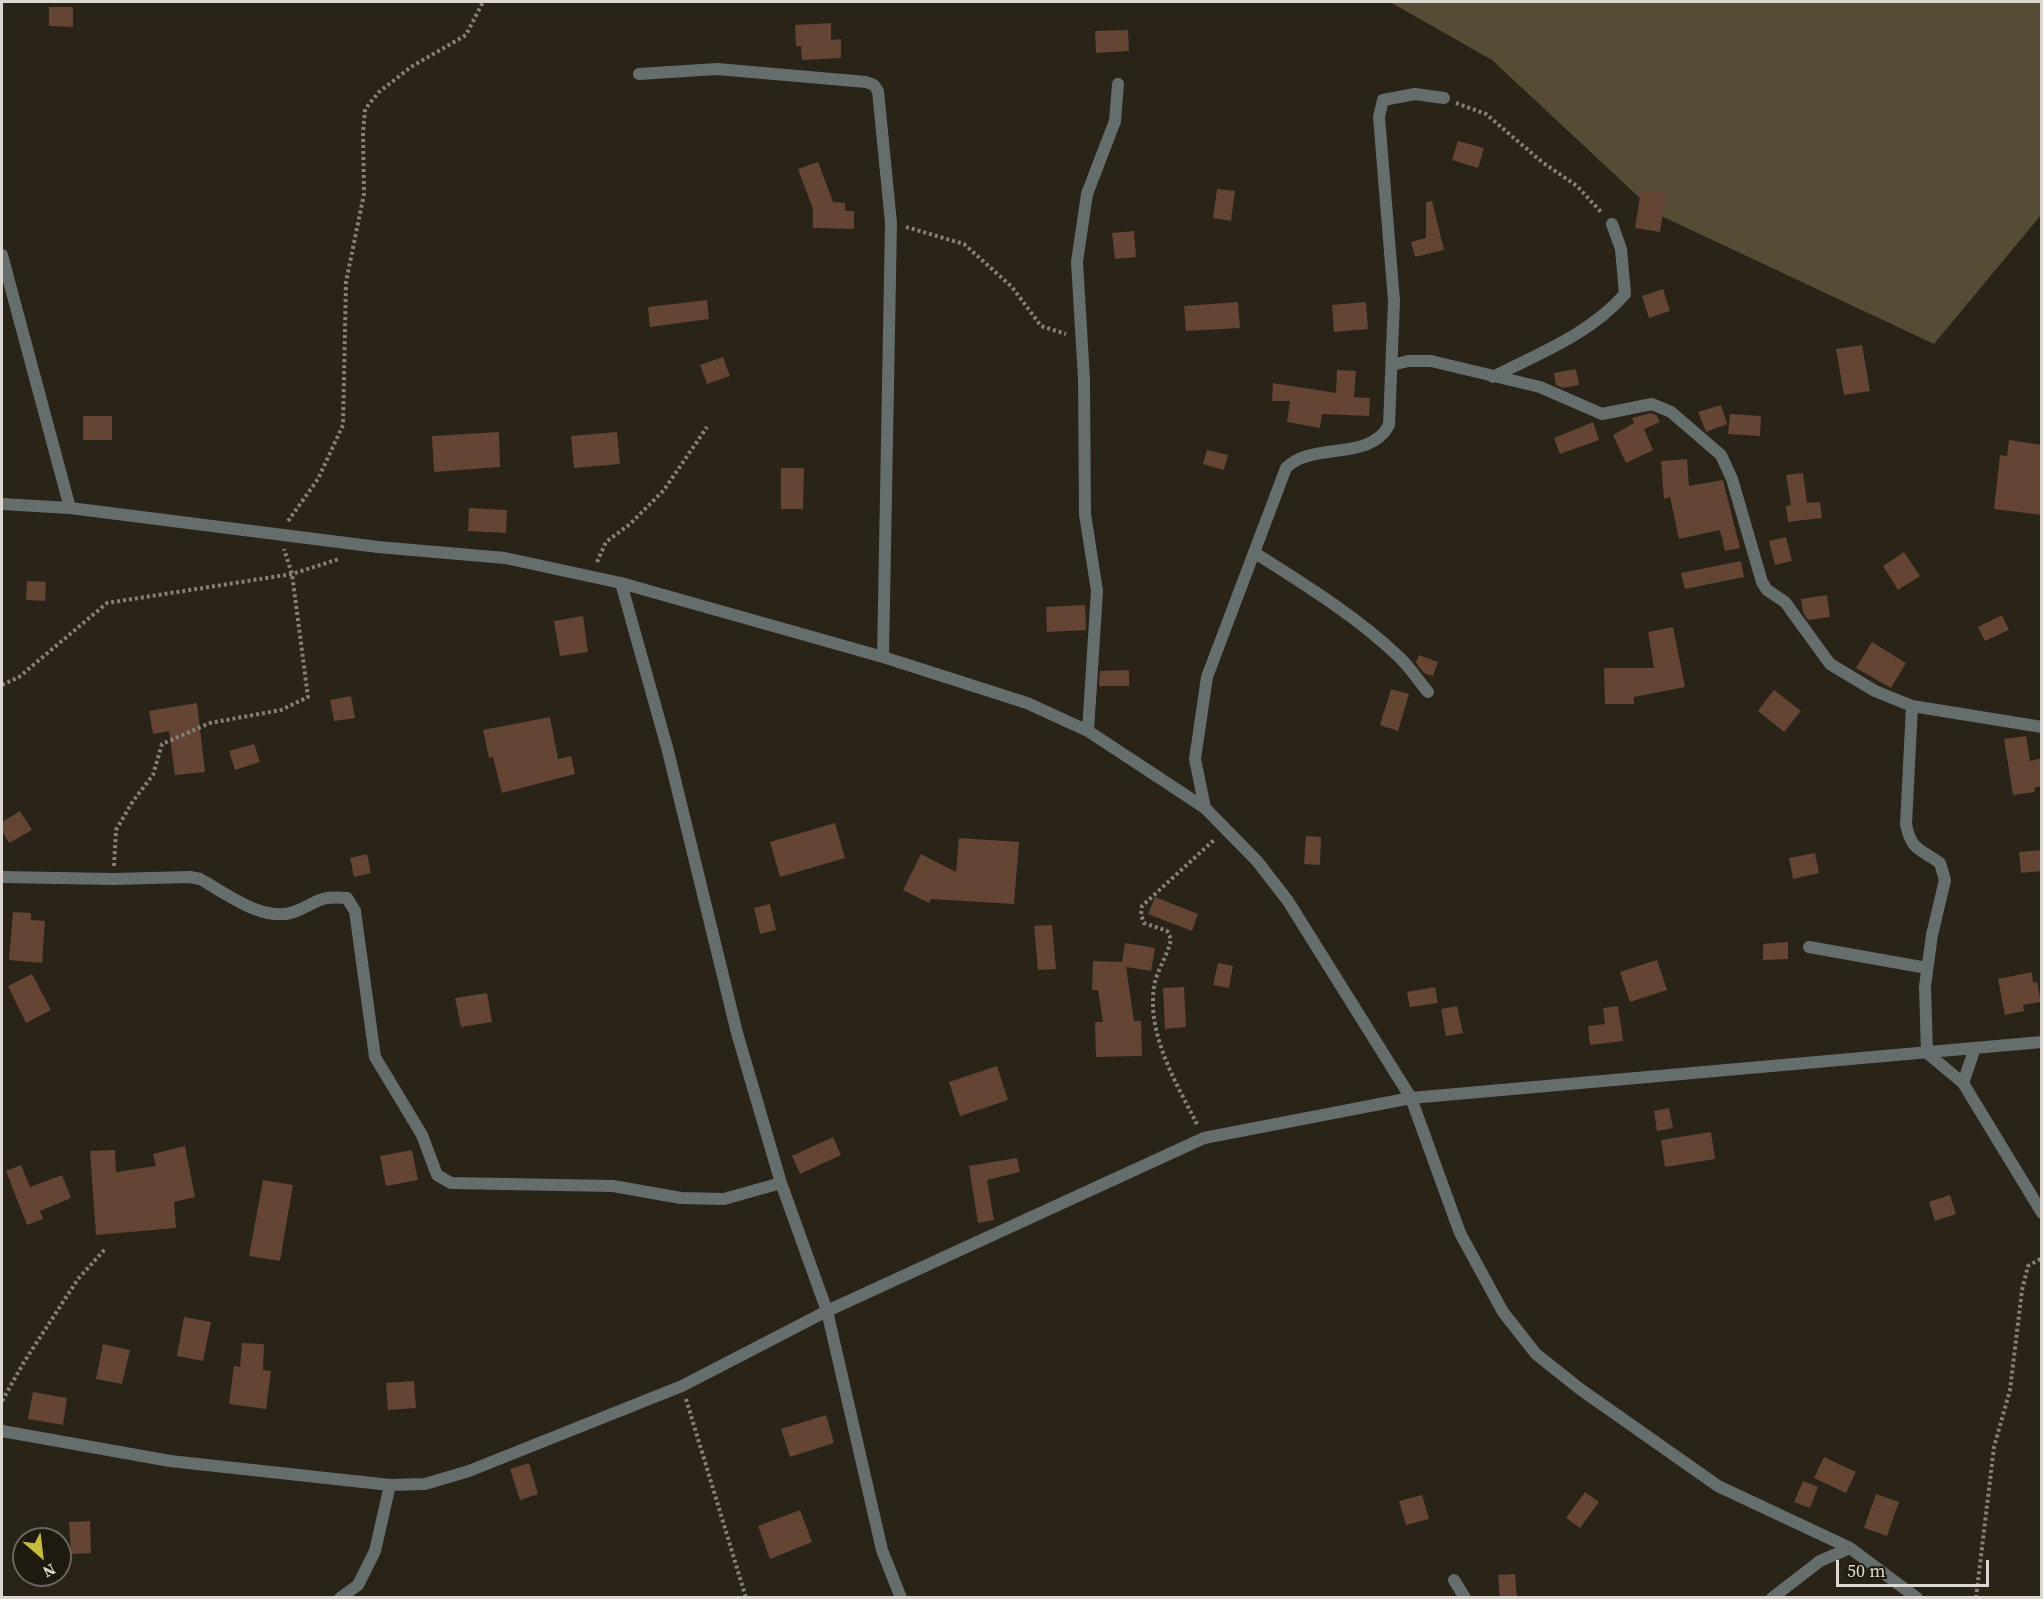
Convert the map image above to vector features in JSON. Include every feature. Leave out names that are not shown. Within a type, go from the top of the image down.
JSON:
[{"type":"street","points":[[639,74],[717,69],[874,85],[878,91],[891,223],[883,657]]},
{"type":"street","points":[[1088,731],[1097,591],[1085,514],[1084,379],[1077,262],[1087,194],[1115,121],[1118,84]]},
{"type":"street","points":[[1205,808],[1195,759],[1207,677],[1286,468],[1293,462],[1372,444],[1384,436],[1389,425],[1394,301],[1378,117],[1383,100],[1397,95],[1415,94],[1444,98]]},
{"type":"street","points":[[1493,377],[1580,333],[1607,315],[1625,294],[1621,249],[1612,224]]},
{"type":"street","points":[[2,255],[70,508]]},
{"type":"street","points":[[1392,365],[1408,361],[1431,361],[1540,387],[1602,414],[1652,404],[1671,412],[1721,455],[1732,479],[1757,569],[1767,590],[1785,602],[1830,664],[1875,691],[1912,706],[2042,727]]},
{"type":"street","points":[[2,504],[70,508],[378,547],[505,558],[621,583],[883,657],[1027,703],[1088,731],[1205,808],[1257,861],[1288,901],[1412,1098],[1460,1233],[1503,1312],[1536,1354],[1580,1389],[1718,1486],[1850,1548],[1917,1598]]},
{"type":"street","points":[[1255,553],[1315,591],[1359,624],[1399,657],[1428,692]]},
{"type":"street","points":[[621,583],[668,751],[737,1033],[781,1183],[827,1311],[882,1550],[901,1598]]},
{"type":"street","points":[[1912,706],[1906,824],[1909,841],[1917,850],[1940,863],[1945,880],[1925,986],[1927,1053],[1963,1083],[2042,1213]]},
{"type":"street","points":[[2,877],[200,879],[265,913],[292,913],[328,896],[346,898],[355,911],[375,1057],[422,1135],[437,1175],[451,1183],[613,1186],[681,1198],[724,1199],[781,1183]]},
{"type":"street","points":[[1809,947],[1927,968]]},
{"type":"street","points":[[2,1431],[170,1461],[390,1485],[425,1484],[469,1471],[682,1386],[827,1311],[1204,1138],[1412,1098],[2042,1042]]},
{"type":"street","points":[[1963,1083],[1975,1048]]},
{"type":"street","points":[[340,1598],[358,1584],[375,1551],[390,1485]]},
{"type":"street","points":[[1772,1598],[1820,1561],[1850,1548]]},
{"type":"street","points":[[1454,1580],[1465,1598]]},
{"type":"path","points":[[113,879],[116,830],[133,801],[153,775],[162,744],[210,723],[281,710],[308,697],[292,574],[279,535],[318,479],[343,425],[346,282],[364,194],[365,109],[379,92],[411,67],[466,35],[478,16],[483,2]]},
{"type":"path","points":[[1444,98],[1486,114],[1542,162],[1577,186],[1612,224]]},
{"type":"path","points":[[891,223],[964,244],[1012,286],[1041,326],[1080,339]]},
{"type":"path","points":[[591,577],[606,542],[630,524],[664,490],[707,427]]},
{"type":"path","points":[[2,685],[19,677],[107,603],[292,574],[345,557]]},
{"type":"path","points":[[1204,1138],[1174,1078],[1155,1026],[1154,986],[1171,939],[1167,931],[1144,923],[1141,915],[1142,906],[1226,829]]},
{"type":"path","points":[[2,1401],[24,1362],[78,1279],[106,1248]]},
{"type":"path","points":[[1976,1598],[1995,1447],[2010,1390],[2022,1290],[2028,1266],[2042,1258]]},
{"type":"path","points":[[682,1386],[746,1598]]},
{"type":"shaded area","points":[[1390,2],[2041,2],[2041,215],[1934,344],[1657,214],[1492,60]]},
{"type":"building","points":[[49,7],[73,7],[73,27],[49,26]]},
{"type":"building","points":[[831,23],[831,40],[841,39],[841,58],[802,60],[801,46],[796,46],[795,25]]},
{"type":"building","points":[[1128,30],[1129,51],[1096,53],[1095,31]]},
{"type":"building","points":[[1458,141],[1484,148],[1478,168],[1452,160]]},
{"type":"building","points":[[818,162],[833,202],[845,203],[845,211],[854,211],[854,229],[813,228],[813,209],[798,169]]},
{"type":"building","points":[[1217,189],[1235,191],[1231,221],[1213,218]]},
{"type":"building","points":[[1641,190],[1666,194],[1660,232],[1635,228]]},
{"type":"building","points":[[1432,201],[1444,250],[1415,257],[1411,242],[1426,238],[1426,202]]},
{"type":"building","points":[[1134,231],[1136,257],[1115,259],[1112,233]]},
{"type":"building","points":[[1663,289],[1670,311],[1649,318],[1642,296]]},
{"type":"building","points":[[707,300],[709,319],[650,327],[648,307]]},
{"type":"building","points":[[1238,302],[1240,328],[1186,331],[1184,306]]},
{"type":"building","points":[[1366,302],[1368,329],[1334,332],[1332,305]]},
{"type":"building","points":[[1862,345],[1870,391],[1844,395],[1836,349]]},
{"type":"building","points":[[723,357],[730,376],[707,384],[700,365]]},
{"type":"building","points":[[1576,369],[1579,385],[1563,388],[1556,385],[1554,373]]},
{"type":"building","points":[[1337,370],[1356,371],[1354,397],[1370,398],[1369,416],[1322,414],[1320,428],[1287,422],[1290,401],[1272,401],[1273,383],[1336,393]]},
{"type":"building","points":[[1721,405],[1727,424],[1706,432],[1698,412]]},
{"type":"building","points":[[1651,413],[1656,415],[1660,422],[1644,429],[1653,450],[1626,463],[1613,435],[1634,423],[1632,418]]},
{"type":"building","points":[[1730,414],[1761,416],[1760,436],[1728,434]]},
{"type":"building","points":[[83,416],[112,416],[112,440],[83,440]]},
{"type":"building","points":[[1593,422],[1599,440],[1560,454],[1554,438]]},
{"type":"building","points":[[499,432],[500,467],[434,472],[432,436]]},
{"type":"building","points":[[617,432],[620,464],[574,468],[571,436]]},
{"type":"building","points":[[2009,440],[2042,445],[2042,515],[1994,509],[2000,455],[2007,456]]},
{"type":"building","points":[[1207,450],[1228,455],[1224,470],[1203,464]]},
{"type":"building","points":[[1687,459],[1689,486],[1723,480],[1740,548],[1725,551],[1720,530],[1679,539],[1670,497],[1664,499],[1661,461]]},
{"type":"building","points":[[781,468],[804,468],[803,509],[781,509]]},
{"type":"building","points":[[1803,473],[1807,503],[1820,502],[1822,518],[1788,522],[1786,506],[1791,505],[1786,475]]},
{"type":"building","points":[[469,508],[507,510],[506,533],[468,531]]},
{"type":"building","points":[[1786,537],[1792,561],[1775,565],[1769,541]]},
{"type":"building","points":[[1904,552],[1920,576],[1898,590],[1883,566]]},
{"type":"building","points":[[1741,561],[1744,577],[1685,589],[1681,573]]},
{"type":"building","points":[[27,581],[46,582],[45,601],[26,600]]},
{"type":"building","points":[[1827,595],[1830,617],[1808,620],[1803,612],[1801,599]]},
{"type":"building","points":[[1085,605],[1086,630],[1047,632],[1046,607]]},
{"type":"building","points":[[2002,615],[2009,630],[1985,641],[1978,627]]},
{"type":"building","points":[[583,616],[588,652],[560,656],[554,621]]},
{"type":"building","points":[[1673,627],[1685,687],[1634,697],[1634,704],[1605,704],[1604,668],[1654,668],[1648,632]]},
{"type":"building","points":[[1872,642],[1906,663],[1891,688],[1856,668]]},
{"type":"building","points":[[1419,655],[1438,662],[1433,676],[1424,673],[1416,663]]},
{"type":"building","points":[[1129,670],[1129,686],[1099,686],[1100,671]]},
{"type":"building","points":[[1391,689],[1409,694],[1398,731],[1380,725]]},
{"type":"building","points":[[1774,690],[1801,711],[1784,732],[1758,711]]},
{"type":"building","points":[[351,696],[355,718],[334,721],[330,700]]},
{"type":"building","points":[[197,703],[205,772],[175,775],[169,731],[153,734],[149,711]]},
{"type":"building","points":[[550,717],[558,759],[571,756],[575,774],[502,793],[493,757],[489,758],[483,730]]},
{"type":"building","points":[[2026,736],[2030,761],[2042,758],[2042,786],[2034,788],[2035,792],[2013,795],[2004,739]]},
{"type":"building","points":[[254,744],[260,762],[235,770],[229,751]]},
{"type":"building","points":[[20,811],[32,830],[9,843],[2,831],[2,822]]},
{"type":"building","points":[[835,823],[845,858],[780,877],[770,842]]},
{"type":"building","points":[[1306,836],[1321,837],[1320,865],[1304,864]]},
{"type":"building","points":[[959,838],[1019,842],[1014,904],[931,899],[929,903],[903,890],[921,854],[956,872]]},
{"type":"building","points":[[2042,850],[2042,871],[2021,873],[2019,852]]},
{"type":"building","points":[[1815,853],[1819,873],[1793,879],[1789,858]]},
{"type":"building","points":[[367,854],[371,873],[354,877],[350,858]]},
{"type":"building","points":[[1155,897],[1198,914],[1192,931],[1148,914]]},
{"type":"building","points":[[770,904],[776,930],[760,934],[754,908]]},
{"type":"building","points":[[13,912],[31,913],[31,920],[45,921],[42,963],[9,960]]},
{"type":"building","points":[[1052,925],[1056,969],[1038,970],[1034,926]]},
{"type":"building","points":[[1788,942],[1788,959],[1763,960],[1763,944]]},
{"type":"building","points":[[1125,943],[1155,948],[1151,971],[1126,967],[1134,1021],[1141,1021],[1142,1056],[1096,1057],[1095,1022],[1103,1022],[1098,990],[1092,990],[1093,961],[1122,962]]},
{"type":"building","points":[[1657,960],[1667,990],[1630,1002],[1620,972]]},
{"type":"building","points":[[1218,963],[1233,966],[1229,988],[1213,985]]},
{"type":"building","points":[[2032,972],[2033,983],[2037,982],[2041,1002],[2023,1005],[2024,1011],[2005,1015],[1998,979]]},
{"type":"building","points":[[32,974],[51,1010],[26,1023],[8,986]]},
{"type":"building","points":[[1184,987],[1186,1027],[1165,1029],[1163,988]]},
{"type":"building","points":[[1435,987],[1438,1003],[1410,1007],[1407,992]]},
{"type":"building","points":[[487,993],[492,1022],[461,1027],[455,998]]},
{"type":"building","points":[[1457,1006],[1463,1033],[1446,1036],[1441,1009]]},
{"type":"building","points":[[1618,1006],[1623,1041],[1590,1045],[1588,1026],[1605,1024],[1603,1008]]},
{"type":"building","points":[[997,1066],[1008,1100],[960,1116],[949,1082]]},
{"type":"building","points":[[1669,1108],[1673,1128],[1657,1131],[1654,1111]]},
{"type":"building","points":[[1711,1132],[1715,1159],[1665,1167],[1661,1140]]},
{"type":"building","points":[[833,1137],[841,1155],[800,1174],[792,1156]]},
{"type":"building","points":[[185,1146],[195,1197],[174,1202],[176,1228],[96,1235],[90,1151],[115,1150],[116,1172],[156,1166],[153,1154]]},
{"type":"building","points":[[412,1150],[418,1180],[386,1186],[380,1156]]},
{"type":"building","points":[[1017,1158],[1020,1172],[987,1180],[994,1220],[978,1223],[969,1166]]},
{"type":"building","points":[[21,1165],[30,1187],[62,1175],[71,1198],[40,1211],[43,1219],[27,1225],[6,1171]]},
{"type":"building","points":[[263,1180],[293,1185],[280,1261],[249,1256]]},
{"type":"building","points":[[1950,1195],[1956,1214],[1935,1221],[1929,1202]]},
{"type":"building","points":[[184,1317],[211,1322],[203,1361],[177,1356]]},
{"type":"building","points":[[242,1343],[264,1344],[263,1370],[271,1371],[266,1409],[229,1404],[234,1366],[240,1367]]},
{"type":"building","points":[[103,1344],[130,1350],[122,1384],[96,1379]]},
{"type":"building","points":[[414,1381],[416,1408],[388,1410],[386,1383]]},
{"type":"building","points":[[33,1392],[67,1398],[63,1425],[28,1419]]},
{"type":"building","points":[[826,1415],[834,1443],[790,1457],[781,1429]]},
{"type":"building","points":[[1824,1457],[1856,1472],[1846,1493],[1814,1478]]},
{"type":"building","points":[[529,1463],[538,1494],[520,1500],[510,1469]]},
{"type":"building","points":[[1803,1481],[1818,1487],[1810,1508],[1794,1502]]},
{"type":"building","points":[[1585,1492],[1599,1502],[1580,1528],[1566,1518]]},
{"type":"building","points":[[1876,1494],[1899,1502],[1887,1536],[1864,1528]]},
{"type":"building","points":[[1422,1495],[1429,1519],[1406,1525],[1399,1501]]},
{"type":"building","points":[[800,1510],[812,1542],[770,1559],[758,1526]]},
{"type":"building","points":[[90,1521],[91,1553],[72,1554],[72,1527],[69,1527],[69,1522]]},
{"type":"building","points":[[1515,1574],[1517,1598],[1500,1598],[1498,1575]]}]
